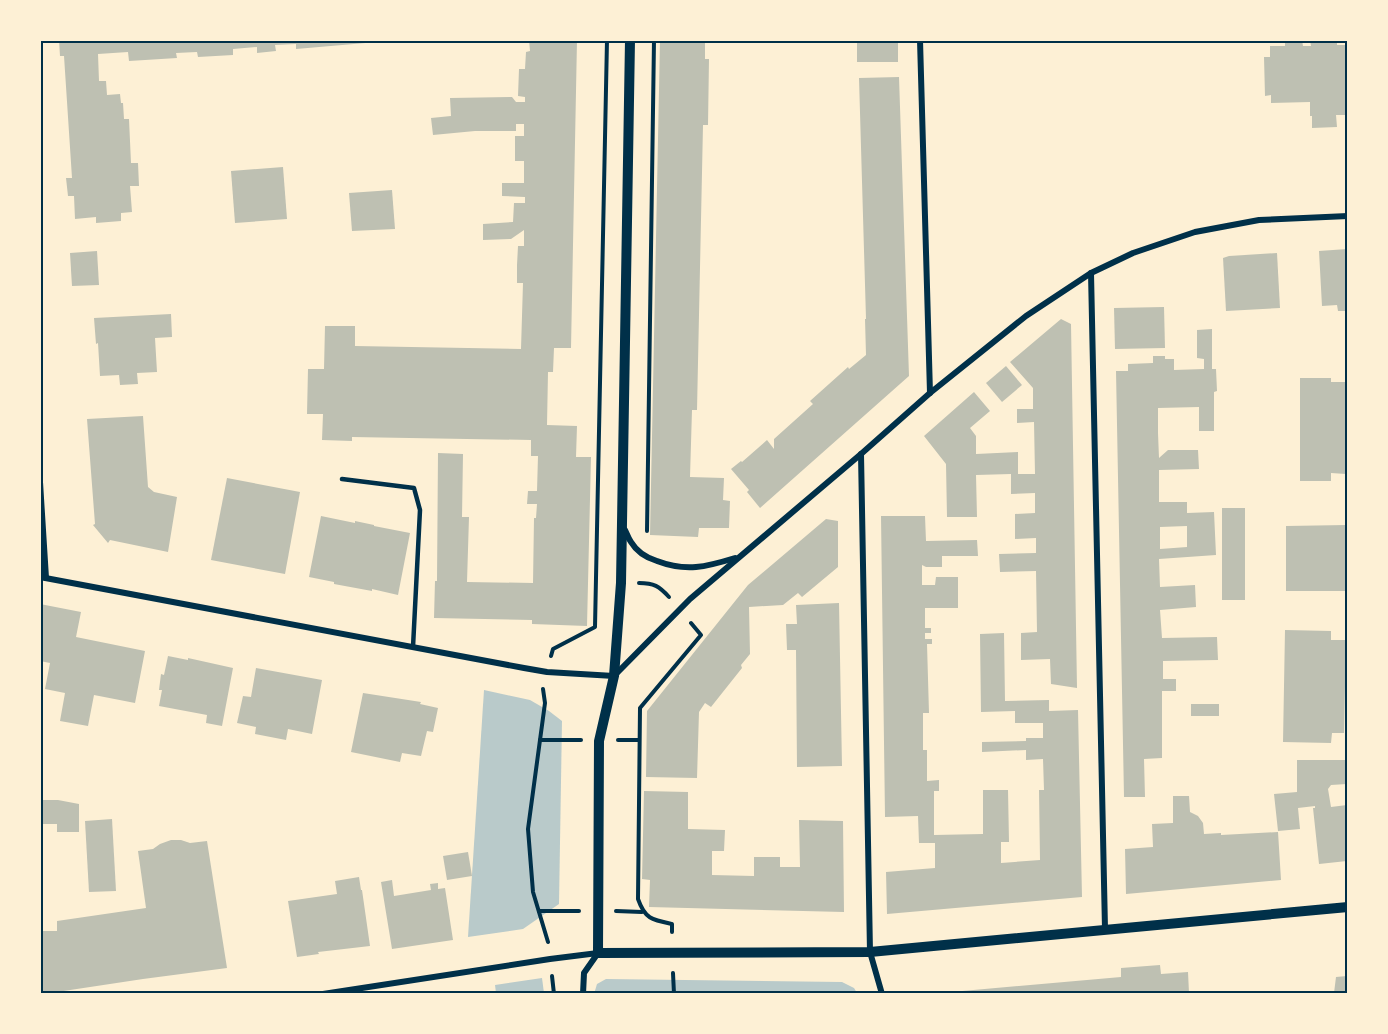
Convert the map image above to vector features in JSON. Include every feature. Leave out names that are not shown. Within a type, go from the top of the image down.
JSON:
[{"type":"street","points":[[583,993],[584,973],[598,953],[599,741],[614,676],[621,583],[630,40]]},
{"type":"street","points":[[920,40],[930,393]]},
{"type":"street","points":[[40,482],[43,578],[547,672],[614,676],[679,609],[930,393],[1026,316],[1090,273],[1133,254],[1196,232],[1259,220],[1347,216]]},
{"type":"street","points":[[1090,273],[1105,929]]},
{"type":"street","points":[[861,454],[870,952],[882,993]]},
{"type":"street","points":[[622,524],[632,544],[646,557],[670,566],[691,569],[711,566],[738,557]]},
{"type":"street","points":[[323,993],[598,953],[870,952],[1347,907]]},
{"type":"lane","points":[[342,479],[414,488],[420,510],[413,647]]},
{"type":"path","points":[[554,993],[547,938],[533,892],[528,829],[545,703],[543,688],[553,649],[595,627],[607,40]]},
{"type":"path","points":[[646,583],[654,40]]},
{"type":"path","points":[[672,953],[672,924],[655,920],[642,912],[638,899],[640,708],[701,635]]},
{"type":"shaded area","points":[[484,690],[530,700],[562,721],[559,904],[523,929],[468,937]]},
{"type":"shaded area","points":[[542,978],[544,993],[496,993],[495,985]]},
{"type":"shaded area","points":[[606,979],[842,982],[854,988],[857,993],[594,994],[597,984]]},
{"type":"building","points":[[59,40],[377,40],[377,42],[296,49],[296,44],[275,45],[276,51],[257,53],[257,47],[233,49],[233,55],[198,57],[197,52],[176,53],[177,58],[129,61],[128,52],[98,54],[99,81],[106,81],[107,95],[120,94],[124,119],[129,119],[131,163],[138,163],[139,186],[130,186],[132,212],[121,213],[121,221],[96,223],[96,217],[75,219],[74,196],[68,196],[66,178],[72,178],[64,56],[60,56]]},
{"type":"building","points":[[529,40],[577,40],[571,348],[554,348],[553,372],[548,372],[547,425],[577,426],[576,457],[591,457],[587,626],[532,624],[532,620],[434,618],[435,581],[437,581],[438,453],[463,454],[462,517],[469,517],[467,582],[533,583],[534,518],[536,518],[537,504],[527,504],[528,491],[537,491],[538,456],[531,456],[531,440],[352,437],[352,441],[322,440],[323,414],[307,414],[308,369],[324,369],[325,326],[355,326],[355,346],[521,349],[523,283],[517,283],[517,265],[518,246],[524,246],[524,230],[511,239],[483,240],[483,224],[513,222],[514,203],[525,203],[525,197],[502,196],[502,183],[524,183],[524,161],[515,161],[515,136],[524,136],[524,124],[516,124],[516,131],[475,131],[433,135],[431,118],[451,116],[450,98],[512,97],[516,102],[525,102],[525,97],[518,96],[519,69],[525,69],[526,52],[530,51]]},
{"type":"building","points":[[660,40],[705,40],[705,59],[709,59],[708,125],[703,125],[697,410],[692,410],[690,477],[724,478],[723,500],[730,501],[729,528],[699,528],[698,537],[650,535]]},
{"type":"building","points":[[857,40],[898,40],[898,62],[857,62]]},
{"type":"building","points":[[1285,40],[1302,40],[1303,46],[1311,46],[1310,40],[1337,40],[1337,45],[1347,45],[1347,115],[1336,115],[1337,127],[1312,128],[1310,102],[1271,103],[1271,95],[1265,96],[1264,57],[1270,57],[1270,46],[1285,46]]},
{"type":"building","points":[[899,77],[909,376],[760,508],[747,492],[749,490],[731,469],[767,440],[774,449],[774,439],[813,404],[810,401],[848,367],[849,369],[866,355],[859,78]]},
{"type":"building","points":[[283,167],[287,219],[235,223],[231,171]]},
{"type":"building","points":[[392,190],[395,229],[352,231],[349,193]]},
{"type":"building","points":[[1347,249],[1347,311],[1338,311],[1337,305],[1322,306],[1319,251]]},
{"type":"building","points":[[97,251],[99,285],[72,286],[70,253]]},
{"type":"building","points":[[1277,253],[1280,308],[1226,311],[1223,258]]},
{"type":"building","points":[[1164,307],[1165,348],[1115,349],[1114,308]]},
{"type":"building","points":[[171,314],[172,337],[155,338],[157,372],[137,373],[138,384],[120,385],[119,375],[100,376],[94,318]]},
{"type":"building","points":[[1061,319],[1071,324],[1077,688],[1051,684],[1050,659],[1021,660],[1021,633],[1037,632],[1036,571],[1000,572],[999,554],[1036,553],[1036,538],[1015,539],[1015,514],[1035,513],[1035,493],[1011,494],[1011,474],[976,475],[977,517],[947,517],[946,464],[924,436],[974,392],[990,411],[970,428],[976,436],[976,454],[1018,452],[1018,474],[1035,474],[1034,422],[1017,423],[1017,409],[1033,409],[1033,388],[1010,362]]},
{"type":"building","points":[[1212,329],[1212,369],[1216,369],[1217,391],[1214,392],[1214,431],[1199,431],[1199,407],[1158,408],[1159,458],[1168,450],[1198,450],[1199,469],[1159,470],[1159,502],[1187,502],[1187,513],[1214,512],[1216,555],[1159,559],[1160,587],[1195,585],[1196,607],[1160,610],[1162,638],[1217,637],[1218,660],[1163,661],[1163,679],[1176,679],[1176,691],[1162,691],[1162,758],[1144,759],[1145,797],[1124,797],[1116,371],[1128,371],[1128,364],[1153,363],[1153,356],[1174,359],[1174,370],[1204,369],[1204,359],[1197,358],[1197,330]],"holes":[[[1187,526],[1187,547],[1160,549],[1160,527]]]},
{"type":"building","points":[[1006,366],[1022,385],[1002,402],[986,383]]},
{"type":"building","points":[[1300,378],[1331,378],[1331,382],[1347,382],[1346,474],[1331,473],[1331,481],[1300,481]]},
{"type":"building","points":[[143,416],[148,487],[154,492],[177,497],[168,552],[110,540],[108,543],[93,525],[95,524],[87,419]]},
{"type":"building","points":[[227,478],[300,492],[285,574],[211,560]]},
{"type":"building","points":[[1222,508],[1245,508],[1245,600],[1222,600]]},
{"type":"building","points":[[321,516],[410,533],[398,595],[334,584],[334,582],[309,577]]},
{"type":"building","points":[[881,516],[925,516],[926,541],[977,540],[978,556],[942,556],[942,567],[922,565],[922,585],[935,585],[936,577],[958,577],[958,608],[925,608],[925,628],[931,628],[931,633],[925,633],[925,639],[932,639],[932,644],[927,644],[929,713],[923,713],[923,750],[927,750],[927,781],[939,780],[939,791],[934,791],[934,835],[983,834],[983,790],[1008,790],[1009,842],[1001,842],[1001,863],[1040,860],[1039,790],[1044,790],[1043,759],[1026,760],[1026,750],[982,752],[982,742],[1026,741],[1026,738],[1043,738],[1043,723],[1015,723],[1015,711],[981,712],[980,634],[1004,633],[1005,701],[1049,700],[1049,711],[1078,710],[1082,897],[887,914],[886,872],[935,868],[935,843],[919,843],[918,816],[885,817]]},
{"type":"building","points":[[826,519],[838,521],[838,567],[802,597],[798,593],[783,605],[749,607],[750,654],[741,665],[742,668],[711,707],[705,703],[699,712],[697,778],[646,777],[647,711],[748,585]]},
{"type":"building","points":[[1346,525],[1346,591],[1286,591],[1286,526]]},
{"type":"building","points":[[839,603],[842,766],[797,767],[796,650],[787,650],[786,624],[797,624],[796,605]]},
{"type":"building","points":[[40,604],[81,612],[76,637],[145,651],[135,703],[94,695],[88,726],[60,721],[65,693],[45,689],[50,663],[40,661]]},
{"type":"building","points":[[1285,630],[1331,631],[1331,640],[1346,640],[1344,733],[1332,733],[1331,743],[1283,742]]},
{"type":"building","points":[[168,656],[233,668],[222,726],[206,723],[207,715],[159,706],[162,690],[159,690],[161,674],[164,675]]},
{"type":"building","points":[[256,668],[322,680],[312,734],[288,729],[286,740],[255,734],[256,727],[237,723],[243,696],[251,697]]},
{"type":"building","points":[[363,693],[421,702],[420,704],[438,708],[433,732],[427,731],[421,756],[402,753],[400,762],[351,752]]},
{"type":"building","points":[[1191,704],[1219,704],[1219,716],[1191,716]]},
{"type":"building","points":[[1297,760],[1347,760],[1347,784],[1331,785],[1328,789],[1331,807],[1347,805],[1347,861],[1319,864],[1313,808],[1315,806],[1298,808],[1300,829],[1278,831],[1274,794],[1297,792]]},
{"type":"building","points":[[644,791],[688,792],[688,829],[725,830],[724,851],[712,851],[712,875],[754,876],[754,857],[780,857],[780,867],[800,867],[799,820],[843,821],[844,912],[649,907],[650,880],[642,879]]},
{"type":"building","points":[[1173,796],[1189,796],[1190,812],[1198,816],[1203,823],[1204,834],[1278,832],[1281,880],[1126,894],[1125,849],[1153,847],[1152,824],[1173,823]]},
{"type":"building","points":[[40,800],[58,800],[79,804],[79,832],[57,832],[57,824],[40,824]]},
{"type":"building","points":[[112,819],[116,891],[89,892],[85,821]]},
{"type":"building","points":[[171,840],[190,843],[207,841],[227,968],[57,993],[40,993],[40,931],[57,931],[57,921],[146,908],[138,851],[153,849]]},
{"type":"building","points":[[468,852],[472,876],[447,880],[443,856]]},
{"type":"building","points":[[359,877],[370,946],[318,952],[319,954],[297,957],[288,901],[337,894],[335,881]]},
{"type":"building","points":[[392,880],[394,896],[431,890],[430,884],[438,883],[438,889],[445,888],[453,940],[392,949],[381,882]]},
{"type":"building","points":[[1160,965],[1161,974],[1188,972],[1189,993],[951,993],[1121,977],[1121,968]]},
{"type":"building","points":[[1347,976],[1347,993],[1334,993],[1336,977]]}]
